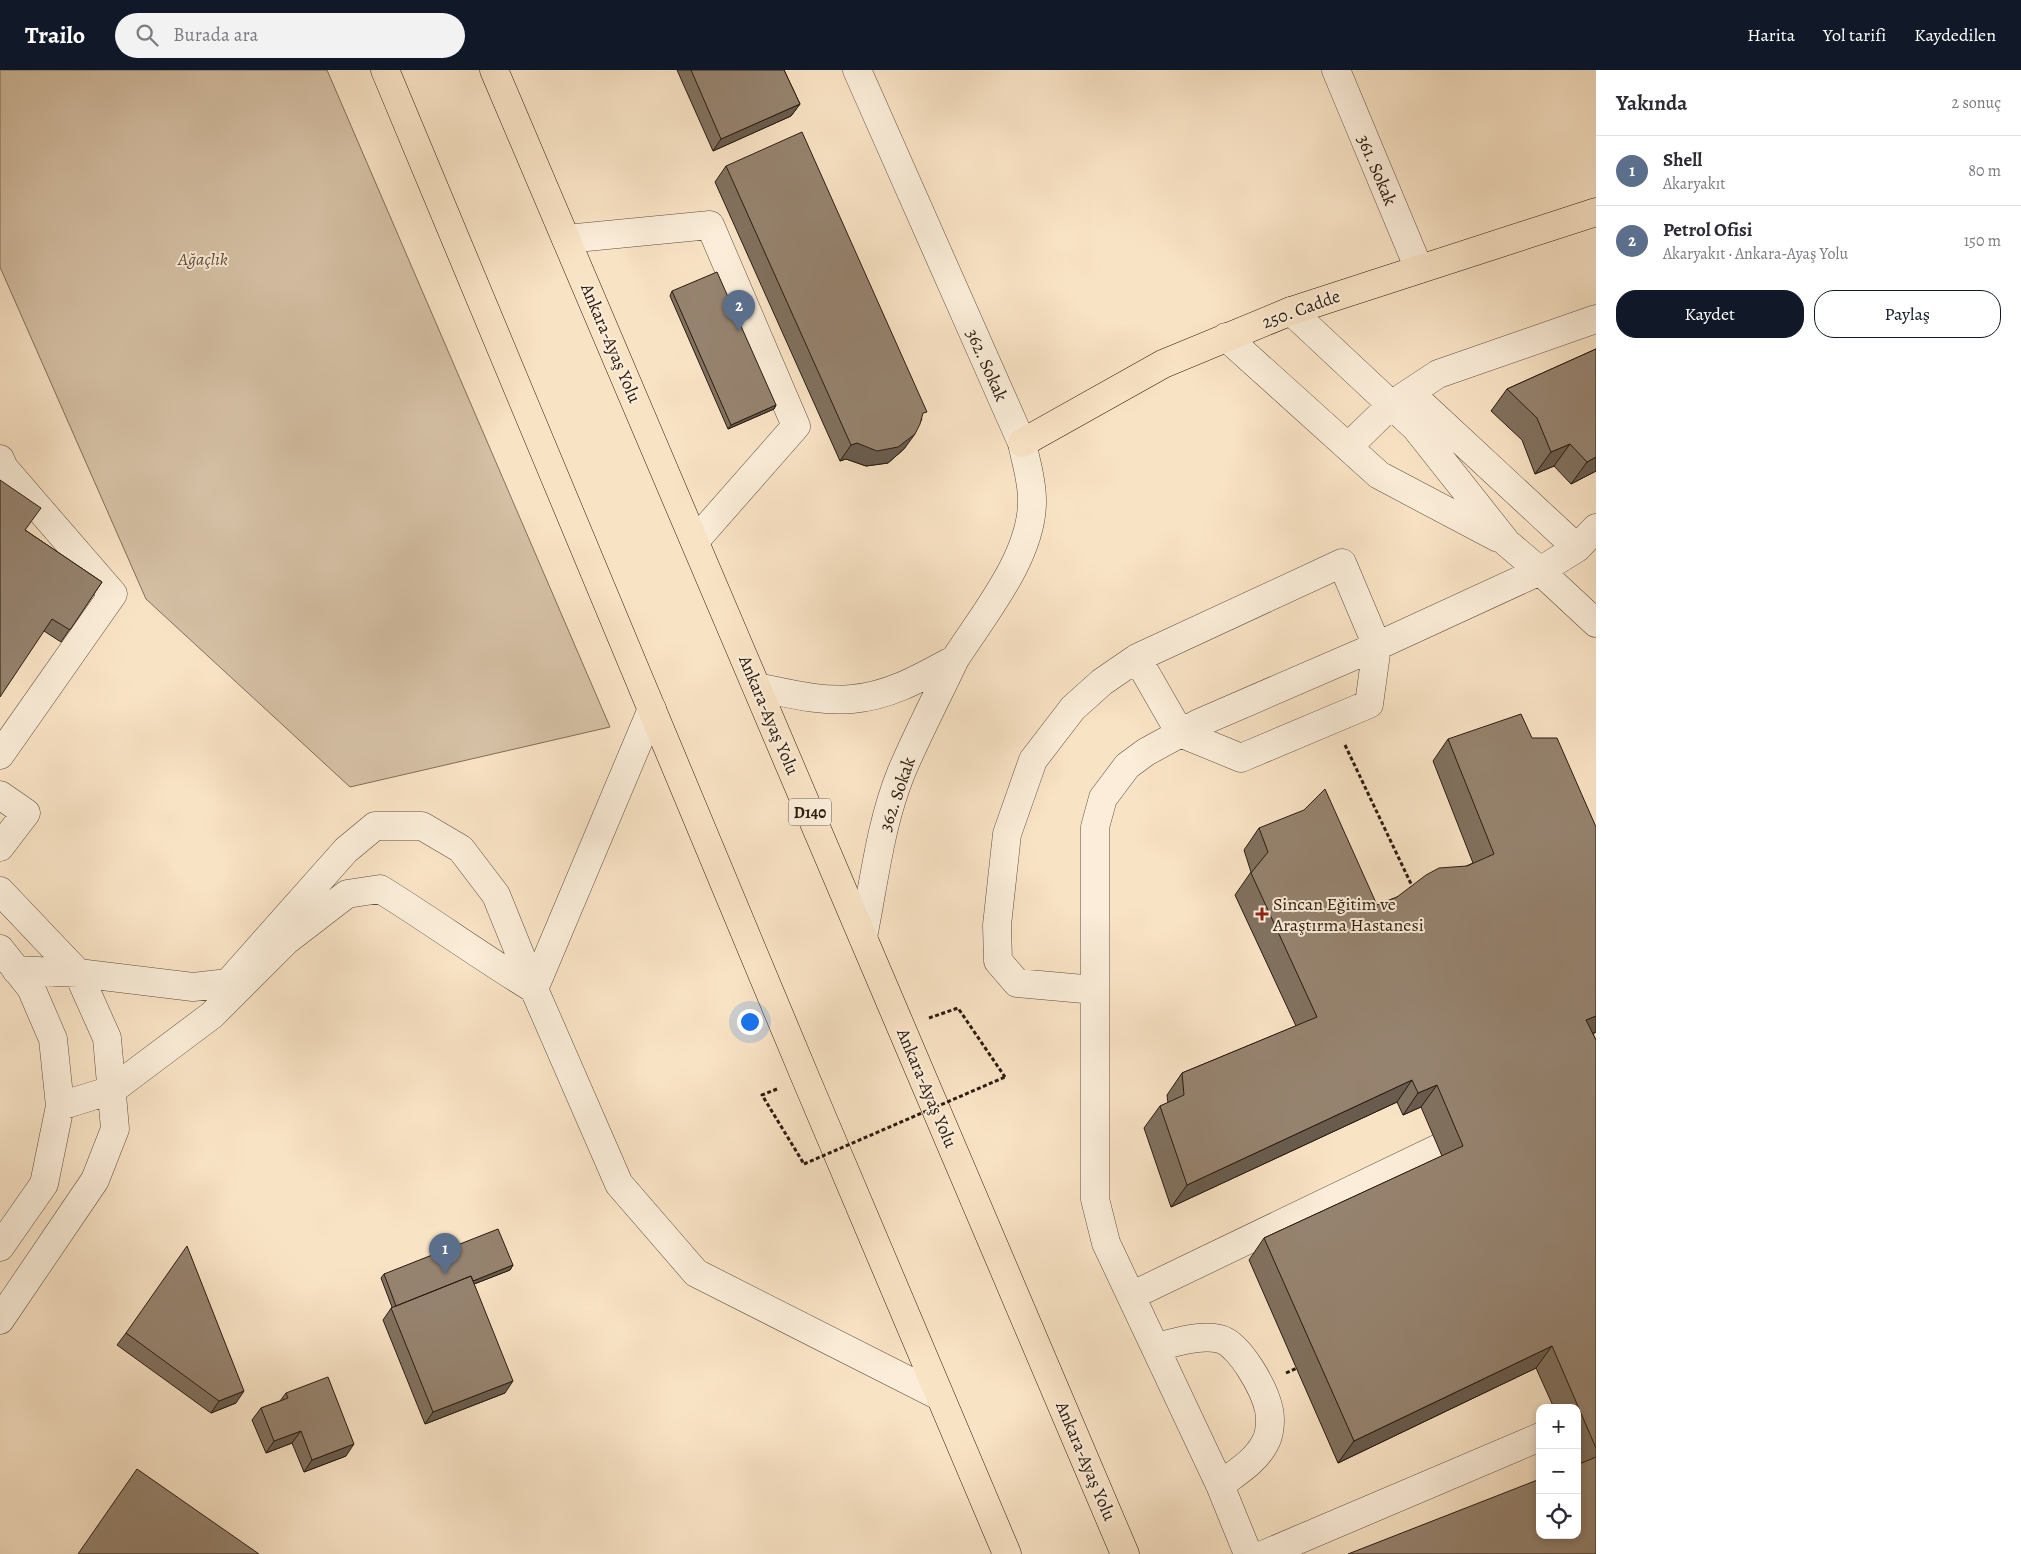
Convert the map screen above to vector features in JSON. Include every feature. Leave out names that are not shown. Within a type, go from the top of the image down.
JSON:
[{"type":"main road","points":[[385,70],[939,1396],[1007,1554]]},
{"type":"main road","name":"Ankara-Ayaş Yolu","points":[[494,70],[1125,1554]]},
{"type":"main road","name":"250. Cadde","points":[[1022,443],[1163,364],[1290,311],[1596,212]]},
{"type":"street","name":"362. Sokak","points":[[857,70],[1022,443],[1030,478],[1032,500],[1031,522],[1026,542],[1017,563],[954,659],[901,774],[889,811],[881,845],[863,937]]},
{"type":"street","name":"361. Sokak","points":[[1336,70],[1419,269]]},
{"type":"street","points":[[566,239],[710,225],[796,426],[695,540]]},
{"type":"street","points":[[1248,1554],[1220,1485],[1106,1243],[1095,1199],[1095,828],[1103,798],[1127,766],[1146,752],[1180,733],[1377,646],[1540,571],[1590,536],[1400,399],[1290,311]]},
{"type":"street","points":[[1348,447],[1400,399],[1438,374],[1596,319]]},
{"type":"street","points":[[1226,337],[1378,475],[1507,543]]},
{"type":"street","points":[[1400,399],[1416,428],[1507,543],[1596,623]]},
{"type":"street","points":[[0,459],[4,468],[113,594],[0,756]]},
{"type":"street","points":[[1095,990],[1017,983],[998,961],[996,925],[1008,834],[1032,760],[1073,708],[1102,682],[1137,658],[1342,562],[1377,646],[1369,704],[1241,758],[1180,733],[1137,658]]},
{"type":"street","name":"362. Sokak","points":[[757,687],[813,698],[851,700],[887,693],[918,680],[954,659]]},
{"type":"street","points":[[534,988],[652,709]]},
{"type":"street","points":[[0,796],[26,813],[0,847]]},
{"type":"street","points":[[16,970],[78,973],[193,987],[228,983],[346,850],[375,826],[422,826],[460,848],[496,895],[619,1184],[696,1274],[939,1396]]},
{"type":"street","points":[[60,1106],[112,1090],[212,1015],[286,941],[347,894],[380,889],[430,920],[488,962],[534,988]]},
{"type":"street","points":[[0,891],[78,973],[107,1038],[115,1129],[95,1180],[0,1320]]},
{"type":"street","points":[[0,949],[31,988],[53,1039],[60,1106],[44,1184],[0,1248]]},
{"type":"street","points":[[1131,1296],[1498,1119]]},
{"type":"street","points":[[1156,1347],[1201,1338],[1221,1339],[1232,1346],[1245,1362],[1263,1394],[1269,1410],[1270,1425],[1266,1443],[1253,1459],[1220,1485]]},
{"type":"street","points":[[1265,1554],[1536,1439]]},
{"type":"path","points":[[1332,720],[1416,895]]},
{"type":"path","points":[[762,1094],[804,1164],[1005,1077],[958,1008]]},
{"type":"green space","name":"Ağaçlık","points":[[0,70],[327,70],[610,727],[350,787],[146,599],[0,267]]},
{"type":"building","points":[[691,70],[784,70],[800,104],[721,139]]},
{"type":"building","points":[[802,132],[927,412],[923,413],[915,434],[898,447],[877,451],[857,443],[851,445],[726,166]]},
{"type":"building","points":[[717,272],[776,405],[731,425],[672,291]]},
{"type":"building","points":[[1596,349],[1596,457],[1587,462],[1570,444],[1551,452],[1537,418],[1507,389]]},
{"type":"building","points":[[0,480],[41,508],[25,530],[102,582],[70,630],[52,619],[0,697]]},
{"type":"building","points":[[1521,714],[1532,738],[1557,738],[1596,827],[1596,1016],[1586,1020],[1596,1040],[1596,1448],[1581,1413],[1581,1404],[1577,1404],[1552,1346],[1354,1441],[1264,1238],[1463,1146],[1437,1085],[1418,1093],[1412,1080],[1187,1185],[1160,1106],[1184,1095],[1182,1073],[1317,1017],[1251,873],[1268,852],[1259,828],[1304,810],[1325,789],[1377,905],[1397,897],[1426,875],[1439,868],[1467,866],[1494,854],[1448,739]]},
{"type":"building","points":[[498,1229],[513,1265],[473,1281],[471,1276],[396,1306],[384,1274]]},
{"type":"building","points":[[187,1246],[244,1391],[219,1401],[126,1333]]},
{"type":"building","points":[[471,1276],[513,1381],[433,1412],[391,1308]]},
{"type":"building","points":[[328,1377],[354,1444],[312,1460],[301,1431],[274,1441],[261,1408],[288,1398],[286,1393]]},
{"type":"building","points":[[1596,1457],[1596,1554],[1348,1554],[1536,1481],[1536,1539],[1581,1539],[1581,1463]]},
{"type":"building","points":[[137,1469],[259,1554],[78,1554]]},
{"type":"place","name":"Petrol Ofisi","points":[[739,331]]},
{"type":"place","name":"Sincan Eğitim ve Araştırma Hastanesi","points":[[1262,914]]},
{"type":"place","name":"Shell","points":[[445,1274]]}]
